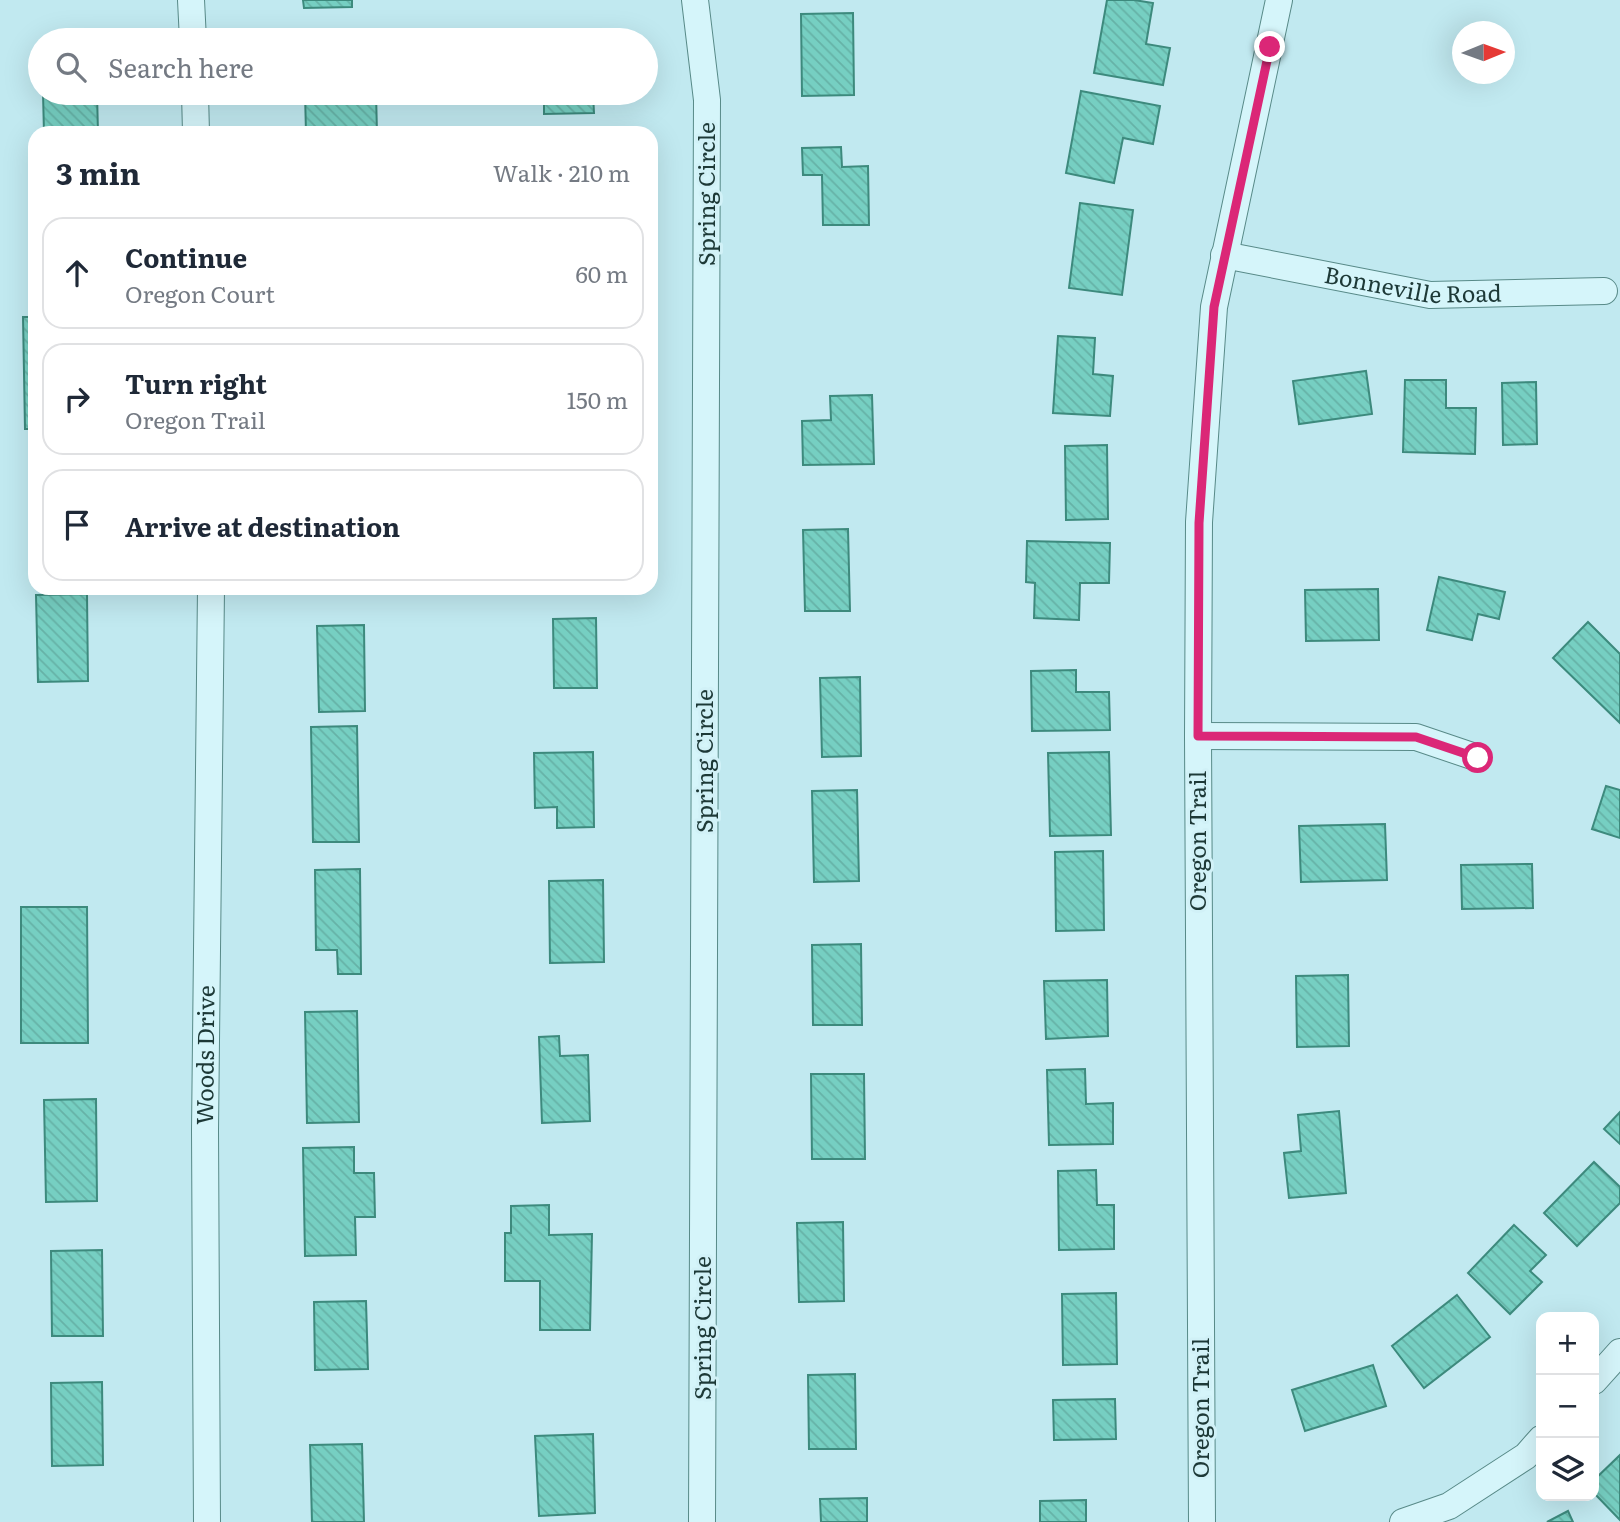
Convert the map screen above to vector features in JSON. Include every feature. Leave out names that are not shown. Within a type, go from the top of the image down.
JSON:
[{"type":"street","points":[[191,0],[192,28]]},
{"type":"street","name":"Spring Circle","points":[[695,0],[707,100],[702,1522]]},
{"type":"street","name":"Oregon Trail","points":[[1202,1522],[1199,523],[1214,307],[1279,0]]},
{"type":"street","points":[[195,105],[196,126]]},
{"type":"street","name":"Bonneville Road","points":[[1224,255],[1430,295],[1604,291]]},
{"type":"street","name":"Woods Drive","points":[[207,1522],[205,1131],[211,595]]},
{"type":"street","points":[[1198,736],[1416,737],[1478,758]]},
{"type":"street","points":[[1599,1375],[1620,1352]]},
{"type":"street","points":[[1403,1522],[1449,1506],[1526,1456],[1536,1445]]},
{"type":"building","points":[[303,0],[352,0],[352,7],[304,8]]},
{"type":"building","points":[[1107,0],[1153,3],[1146,44],[1170,48],[1163,85],[1094,73]]},
{"type":"building","points":[[853,13],[854,95],[802,96],[801,14]]},
{"type":"building","points":[[1081,91],[1160,106],[1153,144],[1123,138],[1114,183],[1066,173]]},
{"type":"building","points":[[43,105],[97,105],[98,126],[44,126]]},
{"type":"building","points":[[305,105],[376,105],[377,126],[306,126]]},
{"type":"building","points":[[544,105],[594,105],[594,113],[544,114]]},
{"type":"building","points":[[841,147],[842,167],[868,166],[869,225],[823,225],[822,175],[803,175],[802,148]]},
{"type":"building","points":[[1080,203],[1133,210],[1122,295],[1069,288]]},
{"type":"building","points":[[23,317],[28,317],[28,429],[25,429]]},
{"type":"building","points":[[1058,336],[1095,338],[1093,374],[1113,376],[1110,416],[1053,413]]},
{"type":"building","points":[[1366,371],[1372,414],[1299,424],[1293,381]]},
{"type":"building","points":[[1405,380],[1446,380],[1446,408],[1476,408],[1475,454],[1403,452]]},
{"type":"building","points":[[1536,382],[1537,444],[1503,445],[1502,383]]},
{"type":"building","points":[[872,395],[874,464],[803,465],[802,421],[831,420],[830,396]]},
{"type":"building","points":[[1107,445],[1108,519],[1066,520],[1065,446]]},
{"type":"building","points":[[848,529],[850,611],[805,611],[803,530]]},
{"type":"building","points":[[1027,541],[1110,543],[1109,583],[1080,583],[1079,620],[1034,618],[1035,583],[1026,582]]},
{"type":"building","points":[[1439,577],[1505,592],[1499,619],[1478,614],[1472,640],[1427,630]]},
{"type":"building","points":[[1378,589],[1379,640],[1306,641],[1305,590]]},
{"type":"building","points":[[36,595],[87,595],[88,681],[38,682]]},
{"type":"building","points":[[596,618],[597,688],[554,688],[553,619]]},
{"type":"building","points":[[1588,622],[1620,654],[1620,723],[1553,658]]},
{"type":"building","points":[[364,625],[365,711],[319,712],[317,626]]},
{"type":"building","points":[[1076,670],[1076,692],[1109,692],[1110,730],[1032,731],[1031,671]]},
{"type":"building","points":[[860,677],[861,756],[822,757],[820,678]]},
{"type":"building","points":[[357,726],[359,842],[313,842],[311,727]]},
{"type":"building","points":[[593,752],[594,827],[557,828],[557,807],[535,808],[534,753]]},
{"type":"building","points":[[1109,752],[1111,835],[1050,836],[1048,753]]},
{"type":"building","points":[[1606,786],[1620,790],[1620,838],[1592,829]]},
{"type":"building","points":[[857,790],[859,881],[814,882],[812,791]]},
{"type":"building","points":[[1385,824],[1387,880],[1301,882],[1299,826]]},
{"type":"building","points":[[1103,851],[1104,930],[1056,931],[1055,852]]},
{"type":"building","points":[[1532,864],[1533,908],[1462,909],[1461,865]]},
{"type":"building","points":[[360,869],[361,974],[338,974],[337,950],[316,950],[315,870]]},
{"type":"building","points":[[603,880],[604,962],[550,963],[549,881]]},
{"type":"building","points":[[21,907],[87,907],[88,1043],[21,1043]]},
{"type":"building","points":[[861,944],[862,1025],[813,1025],[812,945]]},
{"type":"building","points":[[1348,975],[1349,1046],[1297,1047],[1296,976]]},
{"type":"building","points":[[1107,980],[1108,1036],[1046,1039],[1044,981]]},
{"type":"building","points":[[357,1011],[359,1122],[307,1123],[305,1012]]},
{"type":"building","points":[[559,1036],[560,1056],[588,1055],[590,1121],[542,1123],[539,1037]]},
{"type":"building","points":[[1085,1069],[1086,1104],[1113,1103],[1113,1144],[1049,1145],[1047,1070]]},
{"type":"building","points":[[811,1074],[864,1074],[865,1159],[812,1159]]},
{"type":"building","points":[[96,1099],[97,1201],[46,1202],[44,1100]]},
{"type":"building","points":[[1339,1111],[1346,1193],[1289,1198],[1284,1153],[1301,1151],[1298,1115]]},
{"type":"building","points":[[1620,1112],[1620,1144],[1604,1129]]},
{"type":"building","points":[[354,1147],[354,1173],[374,1173],[375,1217],[355,1217],[356,1255],[305,1256],[303,1148]]},
{"type":"building","points":[[1594,1162],[1620,1187],[1620,1203],[1577,1246],[1544,1213]]},
{"type":"building","points":[[1096,1170],[1097,1205],[1114,1205],[1114,1249],[1059,1250],[1058,1171]]},
{"type":"building","points":[[549,1205],[549,1235],[592,1234],[590,1330],[540,1330],[540,1281],[505,1281],[505,1233],[511,1233],[511,1206]]},
{"type":"building","points":[[843,1222],[844,1301],[799,1302],[797,1223]]},
{"type":"building","points":[[1514,1225],[1546,1255],[1530,1271],[1542,1282],[1510,1314],[1468,1273]]},
{"type":"building","points":[[102,1250],[103,1336],[52,1336],[51,1251]]},
{"type":"building","points":[[1116,1293],[1117,1364],[1063,1365],[1062,1294]]},
{"type":"building","points":[[1457,1295],[1490,1337],[1424,1388],[1392,1346]]},
{"type":"building","points":[[366,1301],[368,1369],[315,1370],[314,1302]]},
{"type":"building","points":[[1373,1365],[1386,1406],[1305,1431],[1292,1390]]},
{"type":"building","points":[[855,1374],[856,1449],[809,1449],[808,1375]]},
{"type":"building","points":[[102,1382],[103,1465],[52,1466],[51,1383]]},
{"type":"building","points":[[1115,1399],[1116,1439],[1054,1440],[1053,1400]]},
{"type":"building","points":[[593,1434],[595,1513],[539,1516],[535,1436]]},
{"type":"building","points":[[362,1444],[364,1522],[312,1522],[310,1445]]},
{"type":"building","points":[[1620,1455],[1620,1520],[1599,1498],[1599,1475]]},
{"type":"building","points":[[867,1498],[867,1522],[821,1522],[820,1499]]},
{"type":"building","points":[[1086,1500],[1086,1522],[1040,1522],[1040,1501]]},
{"type":"building","points":[[1568,1511],[1573,1522],[1547,1522]]},
{"type":"route","points":[[1270,47],[1214,307],[1199,523],[1198,736],[1416,737],[1478,758]]}]
